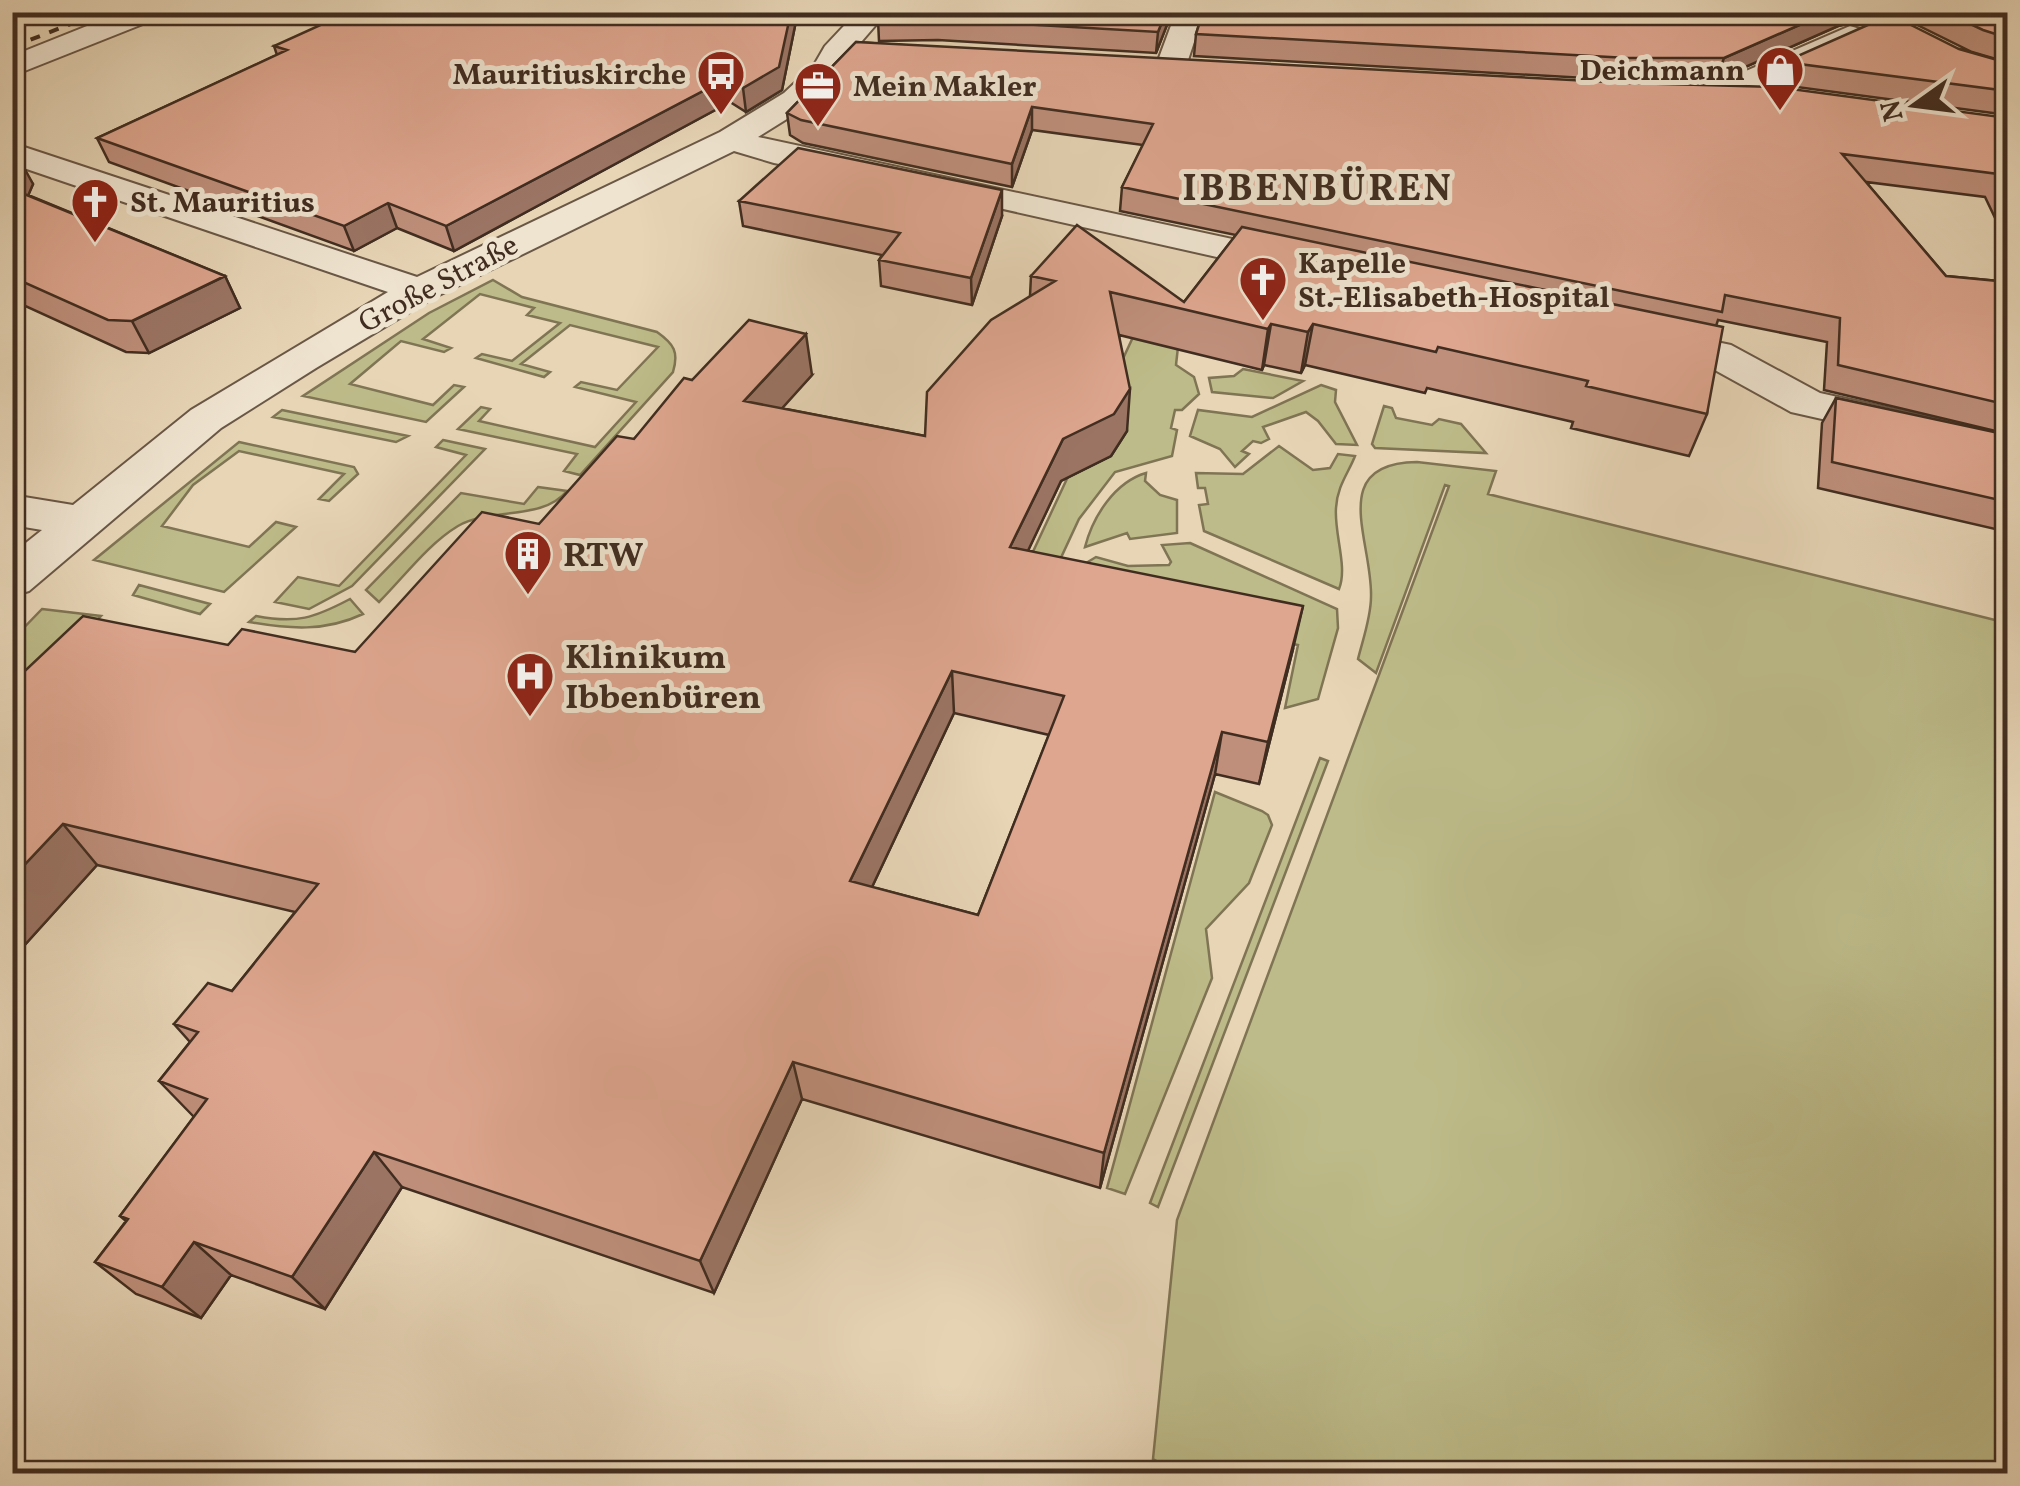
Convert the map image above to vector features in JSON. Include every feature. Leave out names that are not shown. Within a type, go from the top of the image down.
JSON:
[{"type":"street","points":[[12,67],[148,12]]},
{"type":"street","name":"Große Straße","points":[[12,580],[206,419],[419,290],[732,138],[806,92],[873,12]]},
{"type":"street","points":[[1171,66],[1190,12]]},
{"type":"street","points":[[1692,92],[1783,86],[1850,36],[1878,29]]},
{"type":"street","points":[[1132,64],[1209,68]]},
{"type":"street","points":[[732,138],[774,152],[1328,271]]},
{"type":"street","points":[[12,153],[419,290]]},
{"type":"street","points":[[1605,330],[1718,354],[1806,403],[2008,448]]},
{"type":"street","points":[[12,510],[83,522]]},
{"type":"shaded area","points":[[493,280],[522,297],[657,332],[674,349],[673,372],[580,475],[564,471],[577,454],[458,429],[481,407],[490,409],[479,421],[595,447],[636,402],[575,387],[581,382],[617,390],[658,347],[570,325],[521,364],[550,372],[544,377],[476,358],[482,354],[512,361],[560,323],[527,315],[534,308],[480,294],[423,339],[451,348],[444,352],[401,341],[350,384],[433,405],[454,385],[464,387],[426,422],[303,396],[429,313]]},
{"type":"shaded area","points":[[1134,335],[1178,347],[1176,365],[1194,377],[1199,394],[1182,410],[1175,410],[1171,428],[1177,430],[1172,456],[1115,472],[1079,519],[1058,564],[1017,586]]},
{"type":"shaded area","points":[[1243,369],[1303,381],[1273,398],[1212,392],[1209,378],[1234,376]]},
{"type":"shaded area","points":[[1321,385],[1336,390],[1335,402],[1357,445],[1336,444],[1306,412],[1263,427],[1269,439],[1253,441],[1242,451],[1249,454],[1235,467],[1220,449],[1190,436],[1198,410],[1252,417]]},
{"type":"shaded area","points":[[1384,406],[1392,408],[1396,418],[1432,425],[1439,419],[1461,424],[1486,453],[1375,448],[1372,444]]},
{"type":"shaded area","points":[[282,410],[408,436],[396,442],[273,417]]},
{"type":"shaded area","points":[[443,440],[485,449],[352,586],[309,609],[275,602],[298,577],[339,586],[466,455],[436,447]]},
{"type":"shaded area","points":[[239,442],[354,467],[358,474],[329,501],[319,499],[344,474],[239,451],[193,485],[162,526],[249,547],[276,522],[296,527],[224,592],[94,560]]},
{"type":"shaded area","points":[[1279,446],[1313,470],[1330,468],[1338,454],[1355,456],[1337,500],[1342,571],[1339,589],[1204,531],[1199,505],[1208,504],[1205,488],[1198,488],[1196,473],[1243,474]]},
{"type":"shaded area","points":[[1417,462],[1496,471],[1488,494],[2007,623],[2007,1473],[1180,1474],[1153,1459],[1177,1220],[1449,486],[1445,485],[1376,673],[1358,659],[1371,597],[1362,530],[1363,491],[1372,476],[1389,466]]},
{"type":"shaded area","points":[[1146,473],[1145,481],[1160,495],[1177,500],[1177,533],[1130,539],[1127,533],[1085,547],[1094,524],[1115,492]]},
{"type":"shaded area","points":[[538,487],[567,491],[544,506],[458,526],[426,551],[379,602],[366,590],[461,493],[524,504]]},
{"type":"shaded area","points":[[1190,543],[1337,609],[1338,628],[1318,699],[1285,708],[1298,645],[1227,631],[1068,574],[1096,557],[1128,566],[1169,565],[1162,545]]},
{"type":"shaded area","points":[[139,585],[210,604],[200,614],[133,595]]},
{"type":"shaded area","points":[[350,599],[363,614],[335,624],[293,627],[249,622],[256,616],[305,618]]},
{"type":"shaded area","points":[[42,609],[101,616],[13,707],[13,639]]},
{"type":"shaded area","points":[[1320,758],[1328,761],[1158,1207],[1150,1203]]},
{"type":"shaded area","points":[[1215,792],[1262,811],[1272,825],[1249,883],[1206,929],[1212,978],[1125,1194],[1107,1188]]},
{"type":"building","points":[[349,12],[791,12],[779,67],[743,88],[726,79],[446,226],[388,203],[344,226],[97,138],[287,50],[274,46]]},
{"type":"building","points":[[885,12],[1166,12],[1158,32],[937,19],[878,20]]},
{"type":"building","points":[[1203,12],[1829,12],[1724,58],[1628,58],[1196,34]]},
{"type":"building","points":[[1945,12],[2008,12],[2008,38],[1983,30]]},
{"type":"building","points":[[1897,18],[1959,49],[2008,63],[2008,91],[1784,62],[1870,24]]},
{"type":"building","points":[[856,42],[1628,83],[1776,87],[2008,118],[2008,193],[1998,174],[1842,154],[1946,276],[2008,282],[2008,405],[1838,365],[1840,318],[1725,295],[1722,312],[1122,187],[1153,124],[1032,107],[1012,164],[801,120],[787,113]]},
{"type":"building","points":[[798,148],[1002,190],[971,278],[879,260],[900,233],[739,201]]},
{"type":"building","points":[[12,189],[225,276],[132,321],[108,320],[12,277]]},
{"type":"building","points":[[1077,225],[1184,302],[1242,227],[1723,327],[1707,414],[1586,386],[1588,381],[1438,347],[1436,352],[1313,324],[1308,332],[1271,324],[1268,329],[1110,292],[1130,389],[1114,414],[1063,439],[1010,547],[1303,606],[1268,742],[1222,732],[1104,1153],[793,1062],[700,1261],[374,1152],[292,1277],[194,1242],[162,1287],[95,1262],[128,1219],[120,1216],[207,1099],[159,1081],[198,1032],[174,1024],[208,983],[232,991],[318,884],[63,824],[12,878],[12,683],[83,616],[228,645],[242,629],[355,652],[482,512],[539,524],[617,436],[634,439],[684,378],[692,380],[749,320],[806,334],[744,401],[925,436],[927,392],[991,320],[1055,281],[1031,276]],"holes":[[[952,671],[1064,696],[978,915],[850,881]]]},
{"type":"building","points":[[1836,398],[2008,435],[2008,502],[1832,462]]},
{"type":"railway","points":[[12,47],[101,12]]},
{"type":"place","name":"Deichmann","points":[[1780,112]]},
{"type":"place","name":"Mauritiuskirche","points":[[721,116]]},
{"type":"place","name":"Mein Makler","points":[[818,128]]},
{"type":"place","name":"St. Mauritius","points":[[95,244]]},
{"type":"place","name":"Kapelle St.-Elisabeth-Hospital","points":[[1263,322]]},
{"type":"place","name":"RTW","points":[[528,596]]},
{"type":"place","name":"Klinikum Ibbenbüren","points":[[530,718]]},
{"type":"district","name":"IBBENBÜREN","points":[[1318,187]]}]
